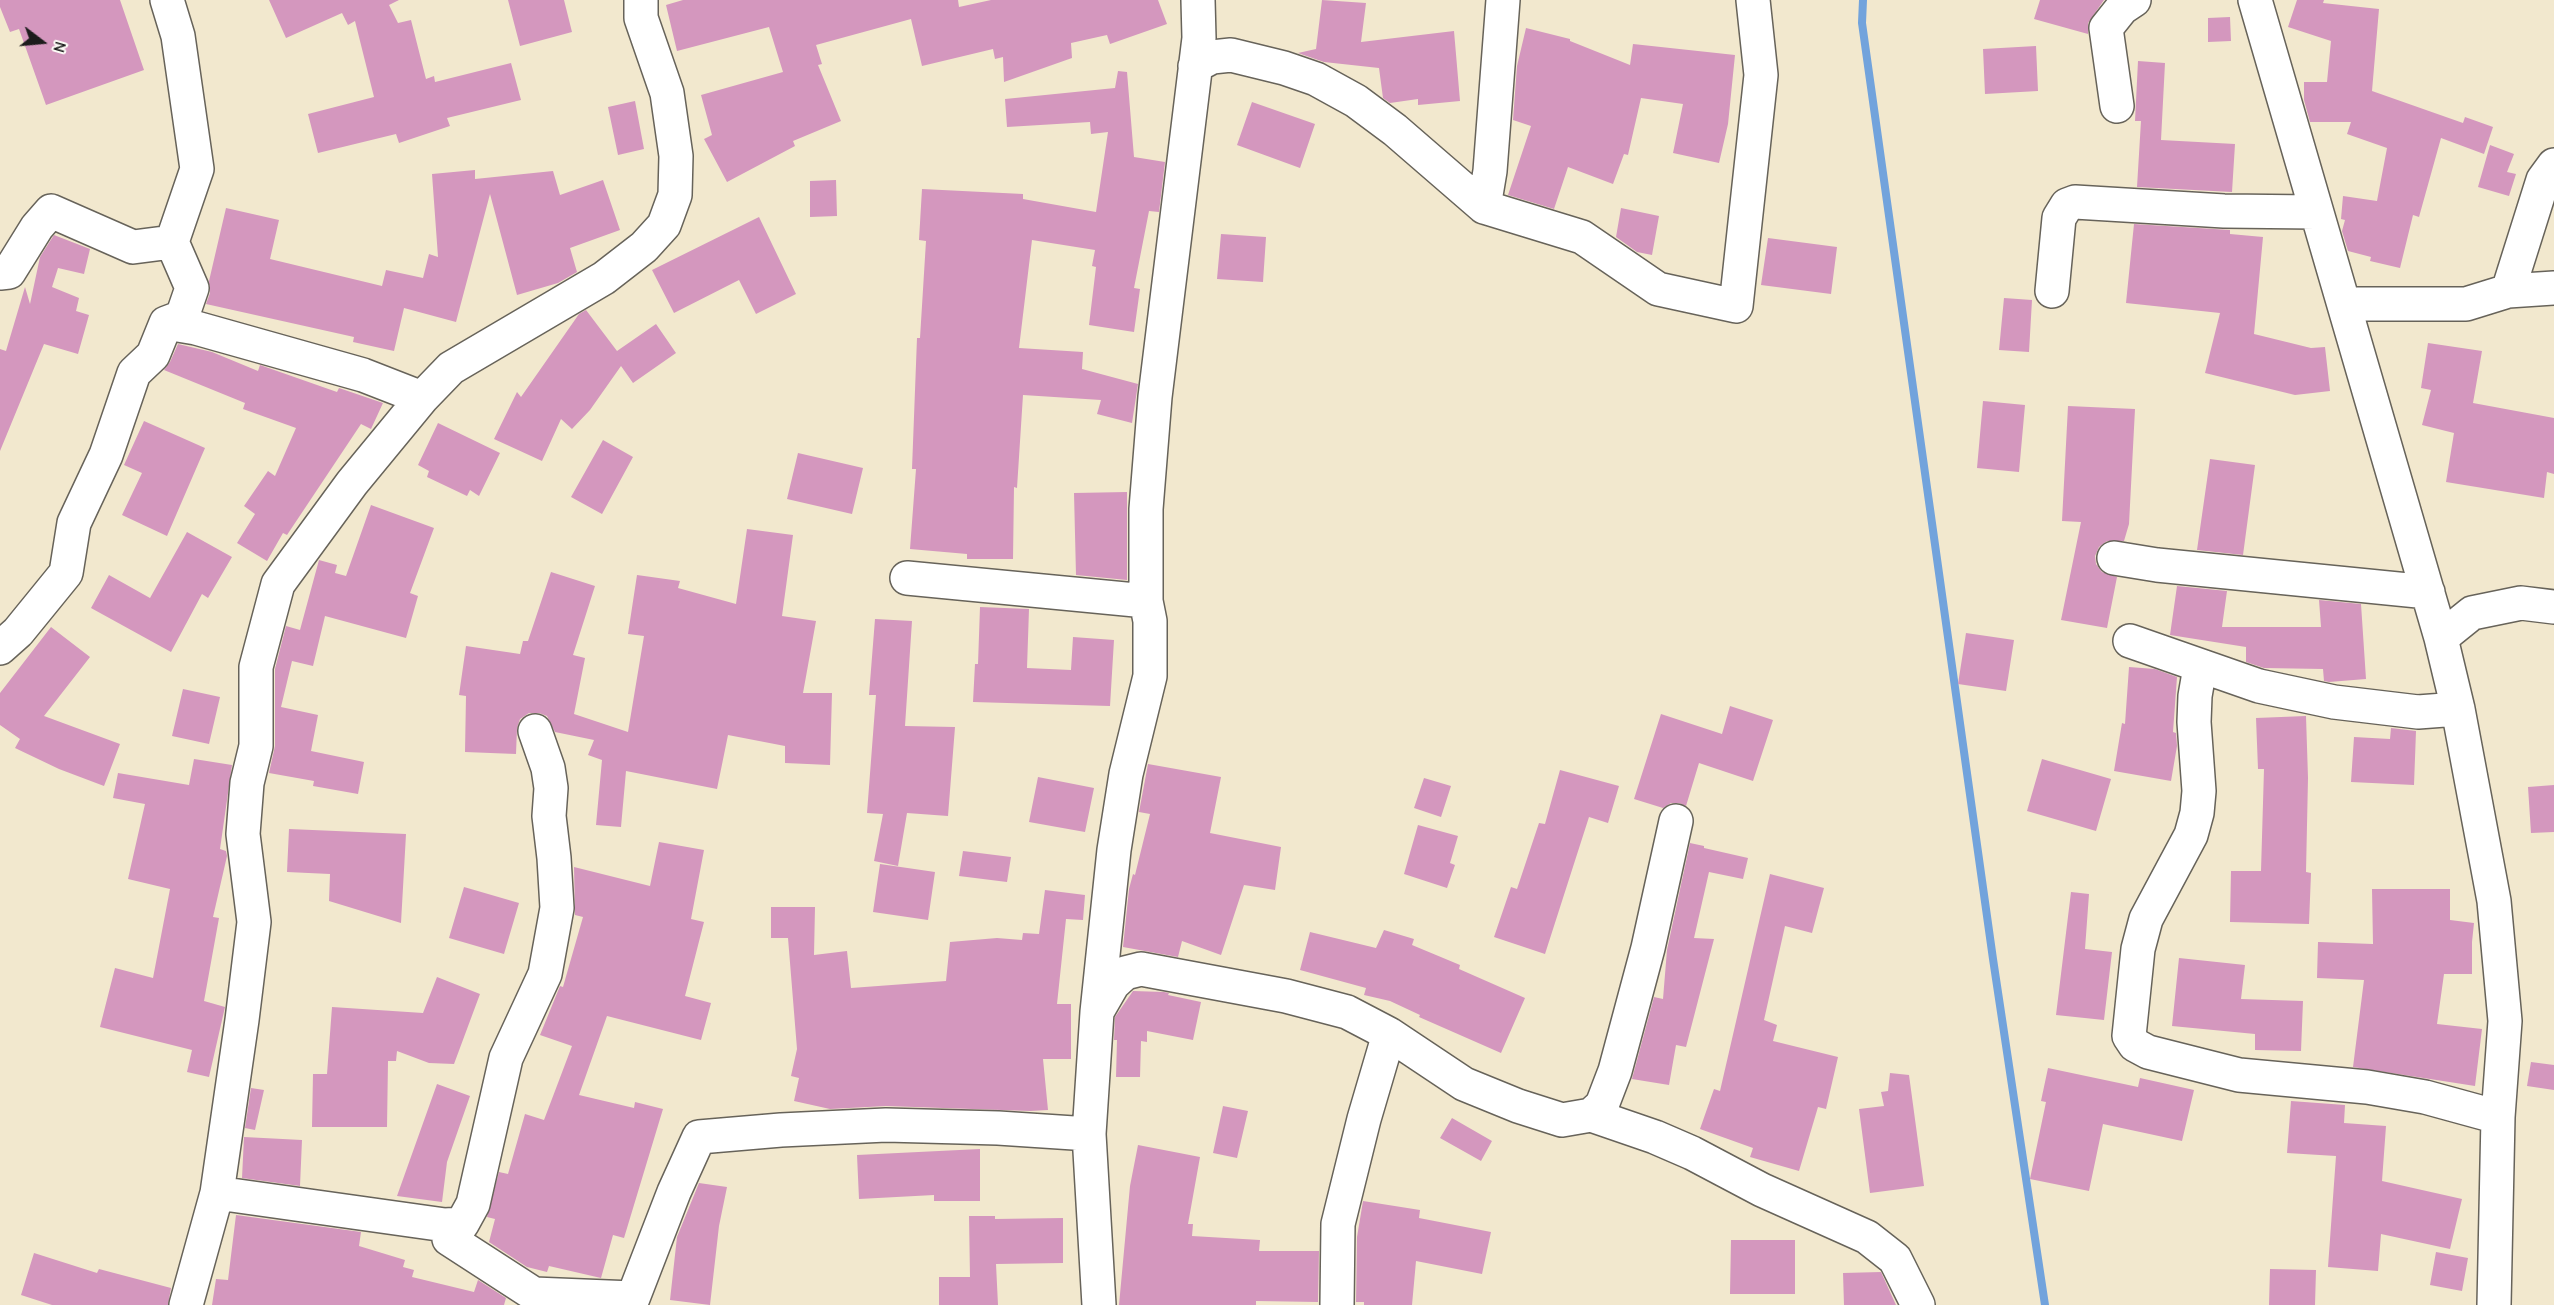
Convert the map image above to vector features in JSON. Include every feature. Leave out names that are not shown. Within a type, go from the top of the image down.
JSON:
[{"type":"street","points":[[0,648],[18,632],[66,573],[74,523],[106,455],[134,373],[153,354],[166,323],[182,317],[192,288],[172,242],[197,170],[178,36],[167,0]]},
{"type":"street","points":[[1099,1305],[1089,1134],[1097,1012],[1114,850],[1126,774],[1150,676],[1150,621],[1146,601],[1146,509],[1155,397],[1199,38],[1198,0]]},
{"type":"street","points":[[1484,207],[1490,171],[1503,0]]},
{"type":"street","points":[[1195,66],[1212,57],[1231,55],[1284,68],[1316,79],[1356,101],[1395,130],[1484,207],[1582,237],[1658,289],[1736,306],[1761,75],[1753,0]]},
{"type":"street","points":[[2117,106],[2106,28],[2122,8],[2134,0]]},
{"type":"street","points":[[2255,0],[2441,638],[2458,709],[2494,901],[2505,1021],[2498,1117],[2494,1305]]},
{"type":"street","points":[[186,1305],[217,1193],[242,1020],[254,922],[243,834],[247,783],[256,746],[256,667],[278,584],[352,483],[422,398],[451,368],[604,278],[644,247],[664,225],[675,195],[676,156],[667,93],[646,6]]},
{"type":"street","points":[[2508,291],[2543,180],[2554,165]]},
{"type":"street","points":[[2052,291],[2059,218],[2067,205],[2075,202],[2224,211],[2315,212]]},
{"type":"street","points":[[0,273],[9,272],[37,227],[51,211],[133,247],[172,242]]},
{"type":"street","points":[[2344,304],[2466,304],[2508,291],[2554,288]]},
{"type":"street","points":[[166,323],[196,328],[363,375],[422,398]]},
{"type":"street","points":[[2114,558],[2157,565],[2428,592]]},
{"type":"street","points":[[907,578],[1146,601]]},
{"type":"street","points":[[2441,638],[2472,613],[2521,603],[2554,607]]},
{"type":"street","points":[[2130,641],[2259,686],[2334,702],[2418,712],[2458,709]]},
{"type":"street","points":[[2200,667],[2195,696],[2194,722],[2199,791],[2197,813],[2191,835],[2146,919],[2138,949],[2129,1036],[2135,1045],[2148,1052],[2239,1075],[2367,1087],[2425,1097],[2498,1117]]},
{"type":"street","points":[[217,1193],[446,1225],[462,1224],[472,1204],[506,1058],[545,974],[557,908],[549,816],[551,788],[548,768],[535,731]]},
{"type":"street","points":[[1097,1012],[1113,984],[1125,973],[1152,970],[1286,996],[1347,1012],[1389,1034],[1464,1084],[1518,1106],[1562,1119],[1580,1119],[1591,1115],[1602,1106],[1615,1071],[1648,948],[1676,821]]},
{"type":"street","points":[[1337,1305],[1338,1224],[1364,1119],[1389,1034]]},
{"type":"street","points":[[1591,1115],[1655,1137],[1692,1153],[1762,1190],[1867,1237],[1895,1259],[1918,1305]]},
{"type":"street","points":[[450,1239],[534,1294],[633,1298],[674,1192],[699,1137],[886,1125],[998,1128],[1089,1134]]},
{"type":"building","points":[[0,0],[120,0],[144,70],[46,105],[19,29],[10,32],[0,7]]},
{"type":"building","points":[[269,0],[399,0],[389,5],[398,23],[411,20],[426,79],[434,76],[435,82],[511,63],[521,100],[447,118],[450,126],[399,143],[396,134],[318,153],[308,114],[374,97],[355,21],[348,25],[342,13],[286,38]]},
{"type":"building","points":[[508,0],[564,0],[572,32],[520,46]]},
{"type":"building","points":[[683,0],[958,0],[959,7],[991,0],[1158,0],[1167,24],[1110,44],[1107,35],[1071,43],[1072,58],[1004,82],[1003,57],[995,59],[993,49],[922,66],[911,19],[816,45],[822,64],[818,65],[841,121],[793,141],[795,146],[727,182],[704,139],[712,135],[701,95],[783,72],[769,27],[677,51],[666,5]]},
{"type":"building","points":[[1322,0],[1366,3],[1361,42],[1454,31],[1460,101],[1418,105],[1418,99],[1390,103],[1383,98],[1379,68],[1324,62],[1298,53],[1316,49]]},
{"type":"building","points":[[2040,0],[2104,0],[2088,23],[2088,34],[2034,19]]},
{"type":"building","points":[[2297,0],[2324,0],[2323,3],[2379,9],[2372,91],[2463,123],[2465,117],[2493,127],[2484,154],[2441,138],[2419,217],[2413,215],[2400,268],[2370,261],[2371,257],[2348,251],[2342,231],[2345,220],[2341,219],[2343,196],[2377,201],[2387,148],[2347,134],[2351,122],[2310,122],[2304,100],[2304,82],[2327,82],[2331,41],[2288,27]]},
{"type":"building","points":[[2230,17],[2231,41],[2208,42],[2208,18]]},
{"type":"building","points":[[1526,28],[1570,39],[1570,41],[1630,65],[1633,44],[1735,55],[1728,124],[1719,163],[1673,153],[1683,104],[1641,98],[1628,155],[1624,154],[1613,184],[1568,167],[1554,209],[1508,195],[1531,126],[1513,120],[1517,66]]},
{"type":"building","points":[[2036,46],[2038,91],[1985,94],[1983,49]]},
{"type":"building","points":[[2138,61],[2165,63],[2161,140],[2235,144],[2232,192],[2137,187],[2141,121],[2135,121]]},
{"type":"building","points":[[1118,71],[1127,72],[1134,157],[1165,162],[1159,212],[1149,211],[1134,288],[1140,289],[1134,332],[1089,325],[1096,267],[1092,266],[1095,250],[1032,240],[1019,348],[1083,352],[1082,369],[1138,384],[1132,423],[1097,414],[1101,400],[1023,395],[1017,488],[1014,487],[1013,559],[967,559],[967,554],[910,549],[916,469],[912,469],[917,338],[920,338],[926,241],[919,240],[922,189],[1023,194],[1023,199],[1096,212],[1108,132],[1091,134],[1090,122],[1007,127],[1005,99],[1115,88]]},
{"type":"building","points":[[635,101],[644,149],[618,155],[608,107]]},
{"type":"building","points":[[1252,102],[1315,124],[1300,168],[1237,145]]},
{"type":"building","points":[[2490,145],[2514,154],[2507,172],[2516,174],[2509,196],[2478,187]]},
{"type":"building","points":[[475,170],[475,179],[553,171],[560,195],[603,180],[620,230],[570,248],[577,272],[558,283],[517,295],[490,194],[456,322],[404,308],[394,351],[353,342],[354,337],[206,304],[226,208],[279,220],[270,259],[382,286],[386,270],[423,278],[429,254],[438,257],[432,174]]},
{"type":"building","points":[[836,180],[837,216],[810,217],[810,181]]},
{"type":"building","points":[[1621,208],[1659,216],[1652,255],[1637,252],[1616,237]]},
{"type":"building","points":[[759,217],[796,294],[756,314],[739,280],[674,313],[652,270]]},
{"type":"building","points":[[2134,224],[2230,230],[2230,234],[2263,237],[2254,334],[2311,348],[2325,347],[2330,391],[2295,395],[2205,373],[2220,313],[2126,303]]},
{"type":"building","points":[[1221,234],[1266,237],[1263,282],[1217,279]]},
{"type":"building","points":[[54,235],[90,249],[84,274],[58,268],[52,287],[79,298],[76,311],[89,315],[78,354],[44,344],[0,451],[0,349],[6,351],[25,287],[30,304],[40,257]]},
{"type":"building","points":[[1768,238],[1837,247],[1831,294],[1761,285]]},
{"type":"building","points":[[2004,298],[2032,300],[2029,352],[1999,350]]},
{"type":"building","points":[[586,310],[617,351],[656,324],[676,353],[633,383],[621,366],[590,410],[572,429],[561,419],[542,461],[494,439],[517,392],[521,397],[579,314]]},
{"type":"building","points":[[2428,343],[2482,351],[2473,403],[2554,418],[2554,474],[2547,472],[2544,498],[2446,482],[2454,433],[2422,425],[2431,390],[2421,388]]},
{"type":"building","points":[[178,344],[212,352],[258,371],[260,365],[337,392],[339,388],[383,403],[371,429],[361,424],[287,535],[283,533],[267,561],[237,543],[255,514],[244,506],[268,471],[275,476],[296,428],[243,409],[245,403],[164,370]]},
{"type":"building","points":[[1983,401],[2025,405],[2019,472],[1977,468]]},
{"type":"building","points":[[2068,406],[2135,409],[2129,524],[2124,541],[2107,541],[2099,547],[2095,556],[2096,564],[2102,572],[2117,577],[2107,628],[2061,620],[2081,522],[2062,521]]},
{"type":"building","points":[[144,421],[205,448],[167,536],[122,515],[142,473],[124,465]]},
{"type":"building","points":[[438,423],[500,453],[479,496],[470,490],[467,496],[427,477],[429,471],[418,465]]},
{"type":"building","points":[[603,440],[633,457],[602,514],[571,497]]},
{"type":"building","points":[[798,453],[863,468],[852,514],[787,499]]},
{"type":"building","points":[[2210,459],[2255,465],[2243,555],[2197,550]]},
{"type":"building","points":[[1127,492],[1127,580],[1076,575],[1074,493]]},
{"type":"building","points":[[371,505],[434,528],[410,593],[418,596],[406,638],[325,616],[313,666],[292,661],[281,707],[318,715],[311,751],[364,762],[358,794],[313,786],[314,781],[269,773],[275,746],[275,669],[286,626],[300,630],[319,560],[337,565],[335,573],[346,576]]},
{"type":"building","points":[[747,529],[793,535],[782,616],[816,621],[803,693],[832,693],[830,765],[785,763],[785,746],[728,735],[717,789],[626,771],[621,827],[596,825],[602,760],[588,755],[594,740],[555,732],[547,716],[529,713],[520,719],[517,728],[516,754],[465,752],[466,696],[459,695],[466,646],[520,654],[523,641],[528,641],[551,572],[595,586],[573,655],[585,658],[574,714],[628,732],[644,636],[628,634],[637,575],[680,581],[678,588],[736,604]]},
{"type":"building","points":[[187,532],[232,557],[208,598],[202,594],[171,652],[91,608],[109,575],[150,598]]},
{"type":"building","points":[[2177,586],[2227,591],[2222,627],[2321,627],[2319,600],[2361,604],[2366,679],[2329,682],[2324,681],[2323,669],[2264,668],[2246,662],[2246,647],[2170,635]]},
{"type":"building","points":[[980,607],[1029,609],[1027,668],[1071,670],[1073,637],[1114,640],[1110,706],[973,702],[975,664],[978,664]]},
{"type":"building","points":[[875,619],[912,621],[905,726],[955,727],[948,816],[907,813],[898,866],[874,861],[883,814],[867,813],[876,695],[869,695]]},
{"type":"building","points":[[51,627],[90,657],[44,716],[120,744],[104,786],[59,769],[15,748],[20,739],[0,725],[0,693]]},
{"type":"building","points":[[1966,633],[2014,640],[2006,691],[1958,684]]},
{"type":"building","points":[[2129,667],[2155,669],[2177,677],[2173,732],[2176,733],[2177,746],[2171,781],[2114,771],[2122,723],[2125,724]]},
{"type":"building","points":[[183,689],[220,697],[209,744],[172,736]]},
{"type":"building","points":[[1730,706],[1773,720],[1753,781],[1699,763],[1686,806],[1671,803],[1663,808],[1634,799],[1661,714],[1722,734]]},
{"type":"building","points":[[2306,716],[2308,778],[2306,872],[2311,873],[2309,924],[2230,922],[2231,871],[2261,871],[2264,769],[2258,769],[2256,718]]},
{"type":"building","points":[[2391,728],[2416,731],[2414,785],[2351,782],[2354,737],[2390,739]]},
{"type":"building","points":[[194,759],[232,765],[220,849],[226,851],[227,856],[213,917],[219,918],[204,1001],[225,1007],[209,1077],[187,1072],[192,1050],[100,1027],[115,968],[153,978],[170,889],[128,879],[145,804],[113,798],[118,773],[189,785]]},
{"type":"building","points":[[2042,759],[2111,779],[2096,831],[2027,811]]},
{"type":"building","points":[[1148,764],[1221,777],[1210,833],[1281,847],[1275,890],[1244,885],[1221,955],[1182,941],[1178,957],[1123,947],[1129,889],[1133,874],[1135,875],[1150,814],[1139,812]]},
{"type":"building","points":[[1560,770],[1619,786],[1608,823],[1589,817],[1545,954],[1494,937],[1511,887],[1517,889],[1539,823],[1545,824]]},
{"type":"building","points":[[1038,777],[1094,788],[1085,832],[1029,822]]},
{"type":"building","points":[[1424,778],[1451,786],[1441,817],[1414,808]]},
{"type":"building","points":[[2554,785],[2554,832],[2531,833],[2528,787]]},
{"type":"building","points":[[1418,825],[1458,836],[1450,863],[1455,865],[1447,888],[1404,874]]},
{"type":"building","points":[[289,829],[406,834],[401,923],[329,901],[330,874],[287,872]]},
{"type":"building","points":[[659,842],[704,850],[691,919],[704,922],[685,996],[711,1003],[701,1040],[607,1016],[579,1095],[634,1108],[635,1102],[663,1109],[624,1238],[613,1235],[601,1278],[549,1266],[547,1272],[527,1267],[489,1242],[495,1219],[487,1217],[499,1172],[508,1174],[525,1114],[544,1120],[572,1046],[540,1035],[560,986],[563,987],[583,917],[575,915],[574,867],[650,886]]},
{"type":"building","points":[[1690,843],[1748,858],[1743,879],[1709,872],[1694,938],[1714,939],[1686,1047],[1676,1045],[1669,1085],[1632,1079],[1654,997],[1663,999],[1667,950]]},
{"type":"building","points":[[963,851],[1011,857],[1007,882],[959,876]]},
{"type":"building","points":[[880,864],[935,872],[928,920],[873,912]]},
{"type":"building","points":[[1770,874],[1824,888],[1812,933],[1785,926],[1764,1020],[1777,1025],[1773,1041],[1838,1057],[1826,1109],[1818,1107],[1799,1171],[1750,1157],[1753,1148],[1700,1129],[1714,1089],[1720,1091]]},
{"type":"building","points":[[464,887],[519,903],[504,954],[449,938]]},
{"type":"building","points":[[2372,889],[2450,889],[2450,920],[2474,923],[2472,974],[2444,974],[2437,1024],[2482,1029],[2475,1086],[2353,1067],[2364,980],[2317,978],[2318,942],[2373,944]]},
{"type":"building","points":[[1045,890],[1085,895],[1083,920],[1066,919],[1057,1004],[1071,1004],[1071,1059],[1043,1059],[1048,1110],[886,1106],[830,1109],[794,1101],[799,1078],[791,1076],[797,1049],[788,938],[771,938],[771,907],[815,907],[814,955],[847,951],[851,988],[946,981],[950,942],[997,938],[1022,940],[1023,933],[1039,934]]},
{"type":"building","points":[[2071,892],[2089,894],[2085,949],[2112,952],[2104,1020],[2056,1015]]},
{"type":"building","points":[[1384,930],[1414,939],[1412,945],[1460,965],[1459,969],[1525,998],[1501,1053],[1419,1017],[1420,1015],[1390,1001],[1364,995],[1366,988],[1300,970],[1310,932],[1376,948]]},
{"type":"building","points":[[2179,958],[2245,965],[2241,999],[2303,1001],[2301,1051],[2255,1050],[2255,1034],[2172,1026]]},
{"type":"building","points":[[437,977],[480,994],[454,1064],[429,1063],[397,1051],[396,1061],[388,1061],[387,1127],[312,1127],[313,1074],[327,1074],[332,1007],[423,1013]]},
{"type":"building","points":[[1133,991],[1164,992],[1169,993],[1168,995],[1201,1002],[1193,1040],[1147,1031],[1147,1042],[1141,1041],[1140,1077],[1116,1077],[1115,1017]]},
{"type":"building","points":[[2531,1062],[2554,1065],[2554,1090],[2527,1086]]},
{"type":"building","points":[[2048,1068],[2138,1087],[2140,1078],[2194,1090],[2182,1141],[2103,1124],[2089,1191],[2030,1179],[2046,1102],[2041,1101]]},
{"type":"building","points":[[1890,1073],[1909,1075],[1924,1186],[1870,1193],[1859,1109],[1884,1106],[1881,1092],[1888,1091]]},
{"type":"building","points":[[437,1084],[470,1096],[447,1162],[442,1202],[397,1196]]},
{"type":"building","points":[[251,1088],[264,1090],[255,1130],[245,1128]]},
{"type":"building","points":[[2291,1101],[2345,1105],[2344,1123],[2386,1126],[2382,1181],[2462,1199],[2450,1249],[2381,1234],[2378,1271],[2328,1267],[2336,1156],[2287,1153]]},
{"type":"building","points":[[1223,1106],[1248,1111],[1237,1158],[1213,1153]]},
{"type":"building","points":[[1452,1118],[1492,1141],[1481,1161],[1440,1138]]},
{"type":"building","points":[[244,1137],[302,1140],[300,1186],[242,1178]]},
{"type":"building","points":[[1138,1145],[1200,1157],[1188,1224],[1193,1224],[1192,1236],[1260,1240],[1259,1251],[1319,1251],[1318,1302],[1256,1301],[1256,1305],[1119,1305],[1130,1186]]},
{"type":"building","points":[[980,1149],[980,1201],[934,1201],[934,1195],[859,1199],[857,1155]]},
{"type":"building","points":[[699,1183],[727,1187],[719,1226],[710,1305],[670,1300],[677,1237]]},
{"type":"building","points":[[1363,1201],[1420,1210],[1419,1218],[1491,1232],[1482,1274],[1416,1261],[1412,1305],[1364,1305],[1364,1302],[1356,1302],[1357,1237]]},
{"type":"building","points":[[236,1215],[361,1232],[359,1246],[405,1260],[403,1267],[414,1270],[412,1277],[474,1292],[478,1280],[506,1298],[504,1305],[212,1305],[216,1279],[228,1280]]},
{"type":"building","points":[[969,1216],[995,1216],[995,1219],[1063,1218],[1063,1263],[996,1264],[998,1305],[939,1305],[939,1277],[970,1277]]},
{"type":"building","points":[[1731,1240],[1795,1240],[1795,1294],[1730,1294]]},
{"type":"building","points":[[2436,1252],[2468,1258],[2462,1291],[2430,1285]]},
{"type":"building","points":[[34,1253],[97,1273],[99,1269],[171,1288],[168,1305],[52,1305],[21,1295]]},
{"type":"building","points":[[2270,1269],[2316,1270],[2315,1305],[2269,1305]]},
{"type":"building","points":[[1881,1272],[1896,1305],[1844,1305],[1843,1273]]},
{"type":"waterway","points":[[1863,0],[1862,23],[1993,959],[2045,1305]]}]
